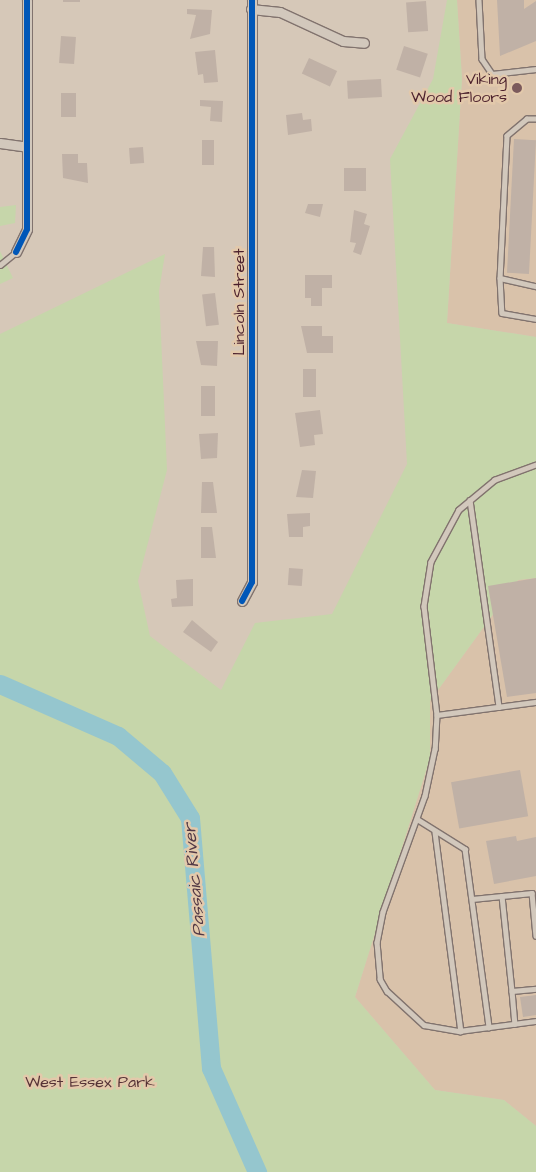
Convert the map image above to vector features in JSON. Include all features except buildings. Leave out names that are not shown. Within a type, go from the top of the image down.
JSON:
[{"type":"street","points":[[16,252],[27,229],[26,0]]},
{"type":"street","points":[[252,5],[280,12],[343,41],[364,43]]},
{"type":"street","name":"Lincoln Street","points":[[242,601],[252,582],[252,5]]},
{"type":"street","points":[[0,143],[27,147]]},
{"type":"lane","points":[[479,0],[482,59],[492,74],[536,69]]},
{"type":"lane","points":[[536,119],[527,119],[510,133],[500,278],[502,313],[536,319]]},
{"type":"lane","points":[[0,265],[16,252]]},
{"type":"lane","points":[[500,278],[536,286]]},
{"type":"lane","points":[[536,465],[495,480],[470,500],[436,546],[424,593],[437,715],[435,749],[417,819],[378,926],[380,979],[395,1002],[416,1020],[434,1030],[461,1031],[536,1021]]},
{"type":"lane","points":[[470,500],[499,707]]},
{"type":"lane","points":[[437,715],[536,702]]},
{"type":"lane","points":[[417,819],[465,849],[489,1027]]},
{"type":"lane","points":[[435,832],[461,1031]]},
{"type":"lane","points":[[472,899],[532,893],[536,936]]},
{"type":"lane","points":[[502,896],[515,1024]]},
{"type":"lane","points":[[512,991],[536,989]]},
{"type":"shaded area","points":[[457,0],[536,0],[536,337],[447,323],[462,79]]},
{"type":"shaded area","points":[[536,578],[536,1126],[504,1100],[435,1090],[355,997],[430,758],[430,701],[518,580]]},
{"type":"green space","name":"West Essex Park","points":[[447,0],[457,0],[462,79],[447,323],[536,337],[536,578],[518,580],[430,701],[430,758],[355,997],[435,1090],[504,1100],[536,1126],[536,1172],[0,1172],[0,334],[165,254],[159,291],[167,470],[138,581],[150,636],[221,690],[255,623],[332,614],[407,464],[390,159],[433,79]]},
{"type":"green space","points":[[16,205],[15,223],[0,226],[0,207]]},
{"type":"green space","points":[[0,251],[13,278],[0,284]]},
{"type":"waterway","name":"Passaic River","points":[[0,684],[118,736],[162,773],[190,818],[211,1068],[257,1172]]},
{"type":"cycle path","points":[[16,252],[27,229],[27,0]]},
{"type":"cycle path","points":[[242,601],[252,582],[252,0]]},
{"type":"place","name":"Viking Wood Floors","points":[[517,88]]}]
